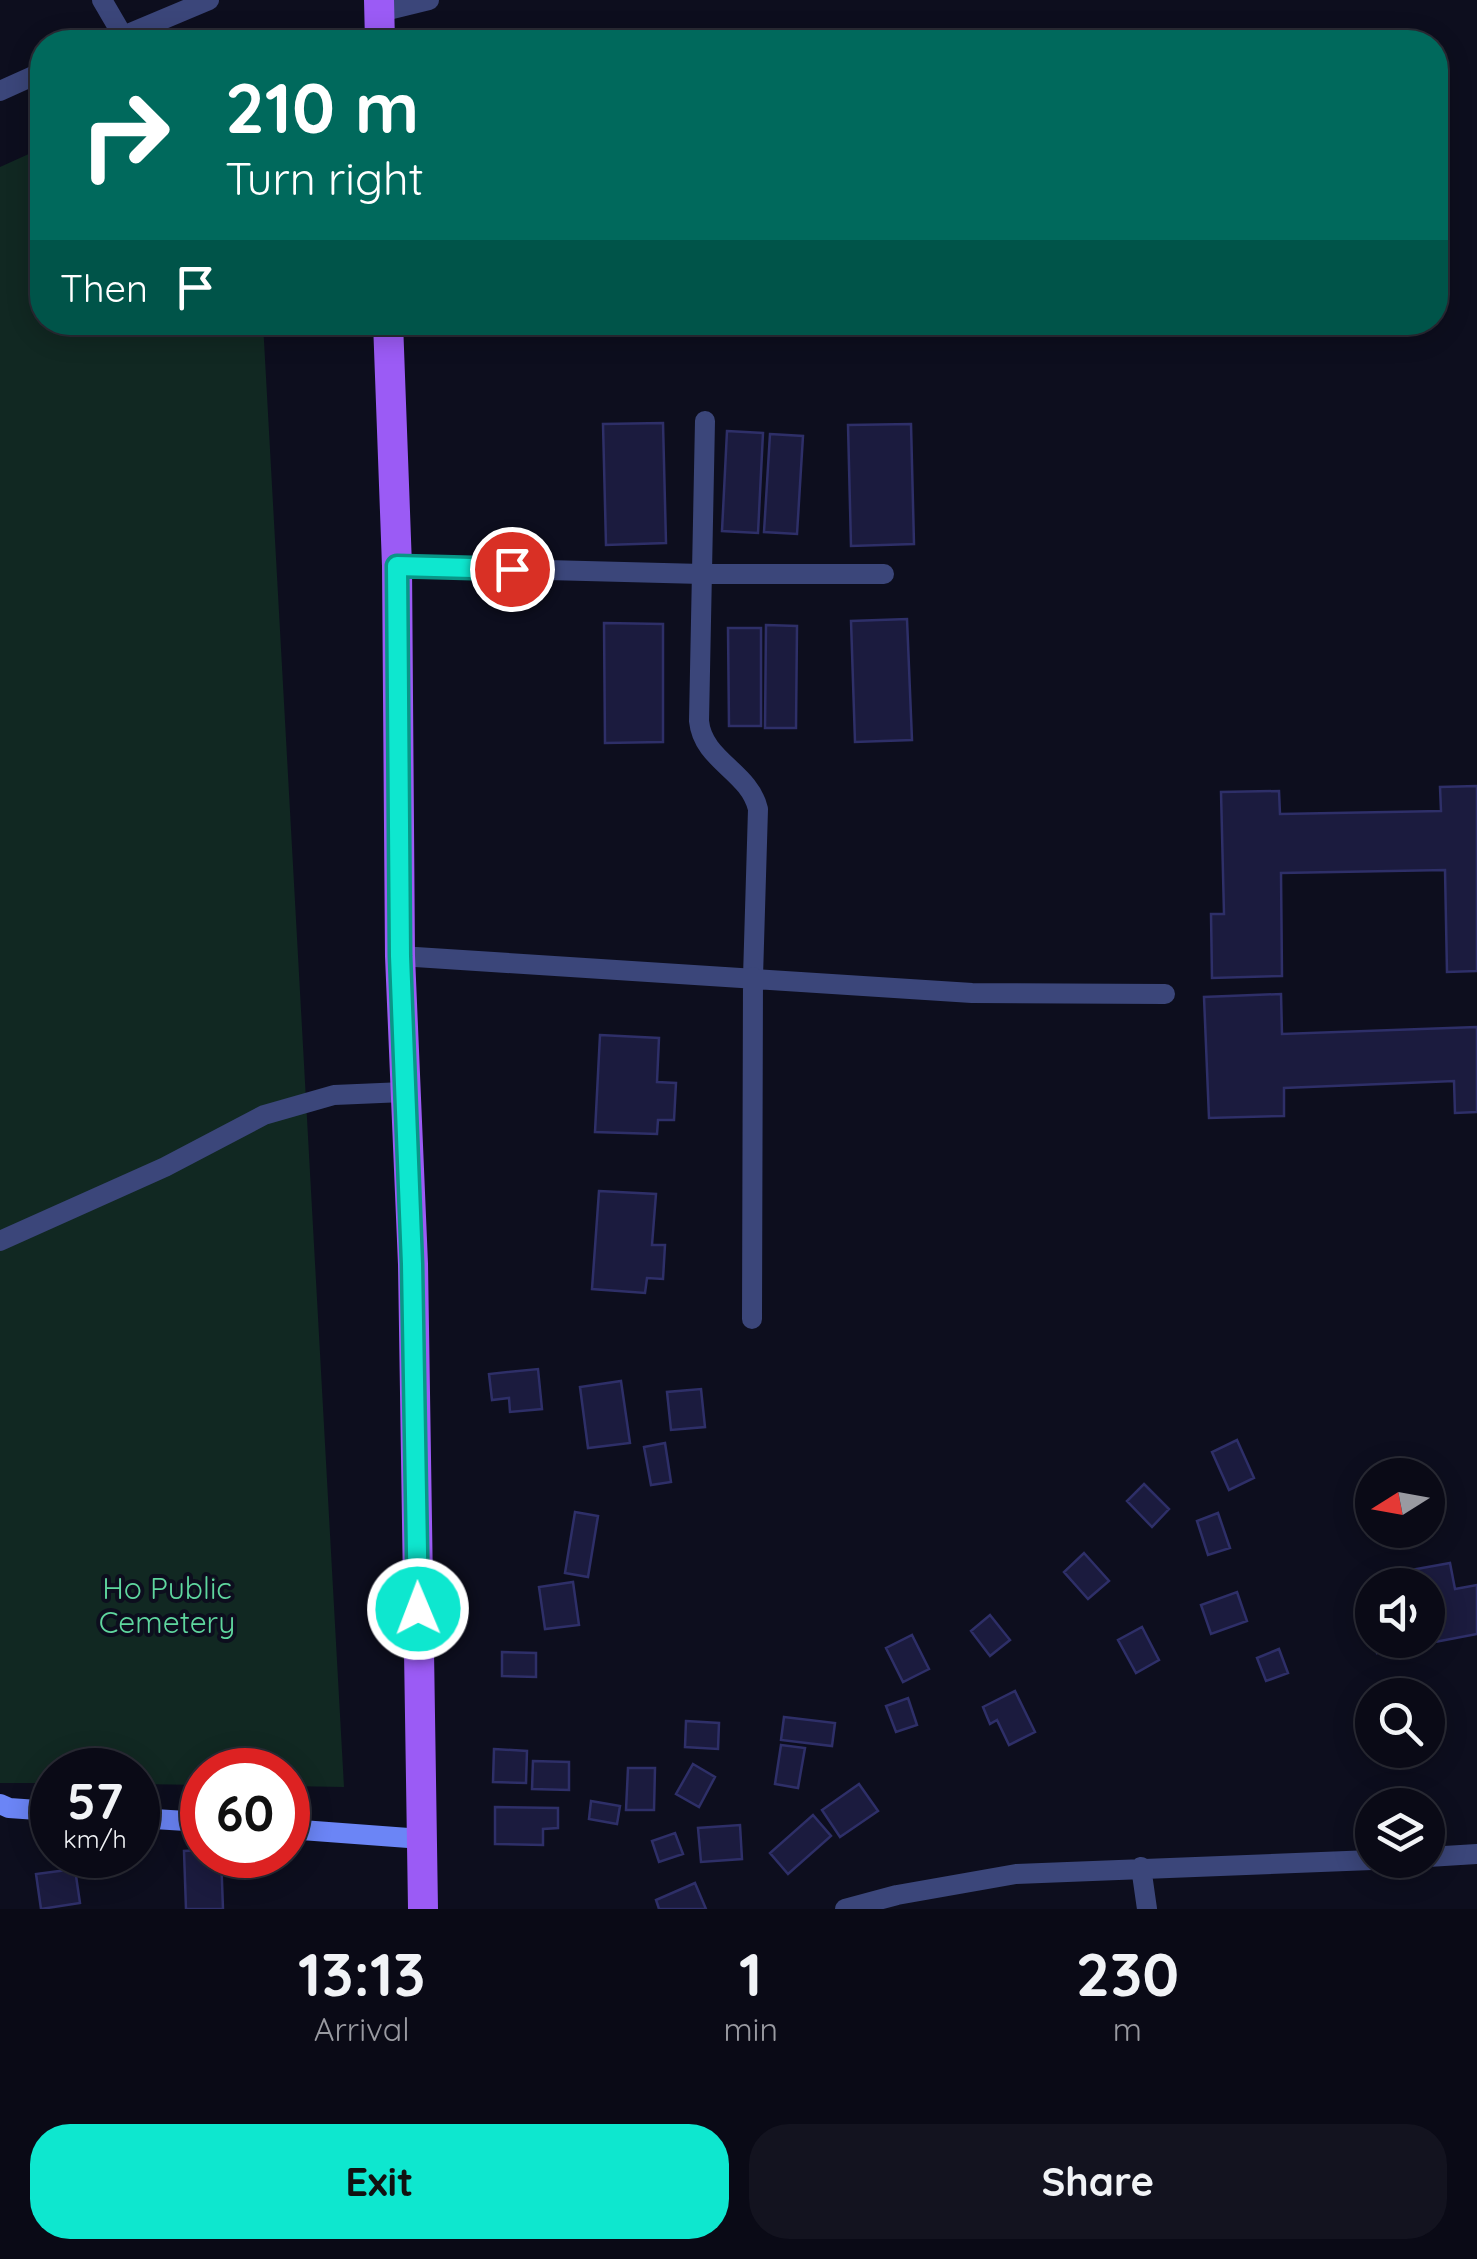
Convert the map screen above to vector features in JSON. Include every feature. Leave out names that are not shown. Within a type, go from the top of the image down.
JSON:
[{"type":"main road","points":[[388,335],[397,566],[400,956],[413,1284],[423,1909]]},
{"type":"street","points":[[102,0],[113,30]]},
{"type":"street","points":[[137,30],[209,0]]},
{"type":"street","points":[[380,18],[429,0]]},
{"type":"street","points":[[0,91],[30,77]]},
{"type":"street","points":[[705,421],[701,737],[746,783],[758,809],[752,977],[752,1319]]},
{"type":"street","points":[[397,566],[884,574]]},
{"type":"street","points":[[400,956],[972,993],[1165,994]]},
{"type":"street","points":[[0,1242],[165,1167],[264,1115],[334,1094],[404,1092]]},
{"type":"street","points":[[0,1804],[30,1809]]},
{"type":"street","points":[[310,1831],[422,1839]]},
{"type":"street","points":[[1445,1856],[1477,1854]]},
{"type":"street","points":[[845,1909],[896,1895],[1016,1874],[1355,1861]]},
{"type":"street","points":[[1142,1867],[1147,1909]]},
{"type":"green space","name":"Ho Public Cemetery","points":[[30,153],[30,335],[264,335],[344,1787],[310,1786],[310,1748],[180,1748],[180,1785],[160,1784],[160,1748],[30,1748],[30,1783],[0,1783],[0,167]]},
{"type":"building","points":[[663,423],[666,543],[606,545],[603,424]]},
{"type":"building","points":[[911,424],[914,544],[851,546],[848,425]]},
{"type":"building","points":[[727,431],[763,433],[758,533],[722,531]]},
{"type":"building","points":[[770,434],[803,436],[797,534],[764,532]]},
{"type":"building","points":[[907,619],[912,740],[855,742],[851,621]]},
{"type":"building","points":[[604,623],[663,624],[663,742],[605,743]]},
{"type":"building","points":[[766,625],[797,626],[796,728],[765,728]]},
{"type":"building","points":[[728,628],[761,628],[761,726],[729,726]]},
{"type":"building","points":[[1477,786],[1477,971],[1447,972],[1445,870],[1281,873],[1282,976],[1212,978],[1211,914],[1224,914],[1221,792],[1279,791],[1280,814],[1441,811],[1440,787]]},
{"type":"building","points":[[1281,994],[1282,1034],[1477,1027],[1477,1112],[1455,1113],[1454,1081],[1284,1088],[1284,1116],[1209,1118],[1204,997]]},
{"type":"building","points":[[600,1035],[659,1038],[657,1082],[676,1083],[674,1120],[658,1120],[657,1134],[595,1132]]},
{"type":"building","points":[[599,1191],[656,1194],[652,1245],[665,1245],[663,1279],[647,1278],[645,1293],[592,1289]]},
{"type":"building","points":[[538,1369],[542,1409],[510,1412],[509,1398],[492,1400],[489,1374]]},
{"type":"building","points":[[621,1381],[630,1443],[588,1448],[580,1387]]},
{"type":"building","points":[[701,1389],[705,1427],[671,1430],[667,1392]]},
{"type":"building","points":[[1237,1440],[1254,1478],[1229,1490],[1212,1452]]},
{"type":"building","points":[[665,1443],[671,1482],[651,1485],[644,1447]]},
{"type":"building","points":[[1144,1484],[1169,1509],[1152,1527],[1127,1501]]},
{"type":"building","points":[[575,1512],[598,1516],[588,1577],[565,1573]]},
{"type":"building","points":[[1218,1513],[1230,1548],[1208,1555],[1197,1521]]},
{"type":"building","points":[[1084,1553],[1109,1581],[1088,1599],[1064,1572]]},
{"type":"building","points":[[1450,1563],[1455,1589],[1477,1585],[1477,1634],[1445,1640],[1445,1568],[1422,1568]]},
{"type":"building","points":[[573,1582],[579,1625],[545,1629],[539,1587]]},
{"type":"building","points":[[1237,1592],[1247,1621],[1211,1634],[1201,1605]]},
{"type":"building","points":[[990,1615],[1010,1640],[990,1656],[971,1631]]},
{"type":"building","points":[[1142,1627],[1159,1660],[1136,1673],[1118,1640]]},
{"type":"building","points":[[912,1635],[929,1669],[903,1682],[886,1648]]},
{"type":"building","points":[[1279,1649],[1288,1673],[1266,1681],[1257,1658]]},
{"type":"building","points":[[502,1652],[536,1653],[536,1677],[502,1676]]},
{"type":"building","points":[[1015,1691],[1035,1732],[1009,1745],[997,1720],[990,1724],[983,1707]]},
{"type":"building","points":[[908,1698],[917,1725],[896,1732],[886,1706]]},
{"type":"building","points":[[784,1717],[835,1723],[832,1746],[781,1740]]},
{"type":"building","points":[[686,1721],[719,1723],[718,1749],[685,1747]]},
{"type":"building","points":[[781,1745],[805,1748],[798,1788],[775,1784]]},
{"type":"building","points":[[494,1749],[527,1751],[526,1783],[493,1782]]},
{"type":"building","points":[[533,1761],[569,1762],[569,1790],[532,1789]]},
{"type":"building","points":[[693,1764],[715,1777],[699,1807],[676,1794]]},
{"type":"building","points":[[628,1768],[655,1768],[654,1810],[626,1810]]},
{"type":"building","points":[[859,1784],[878,1811],[840,1837],[822,1810]]},
{"type":"building","points":[[591,1801],[620,1806],[617,1824],[589,1819]]},
{"type":"building","points":[[495,1807],[558,1808],[558,1828],[543,1829],[543,1845],[495,1844]]},
{"type":"building","points":[[813,1815],[831,1836],[788,1874],[770,1853]]},
{"type":"building","points":[[740,1825],[742,1859],[701,1862],[698,1828]]},
{"type":"building","points":[[675,1833],[683,1854],[659,1862],[652,1841]]},
{"type":"building","points":[[37,1878],[76,1878],[80,1903],[41,1909]]},
{"type":"building","points":[[185,1878],[222,1878],[223,1909],[186,1909]]},
{"type":"building","points":[[695,1883],[706,1909],[659,1909],[656,1900]]},
{"type":"route","points":[[418,1609],[412,1264],[400,956],[397,566],[512,569]]}]
